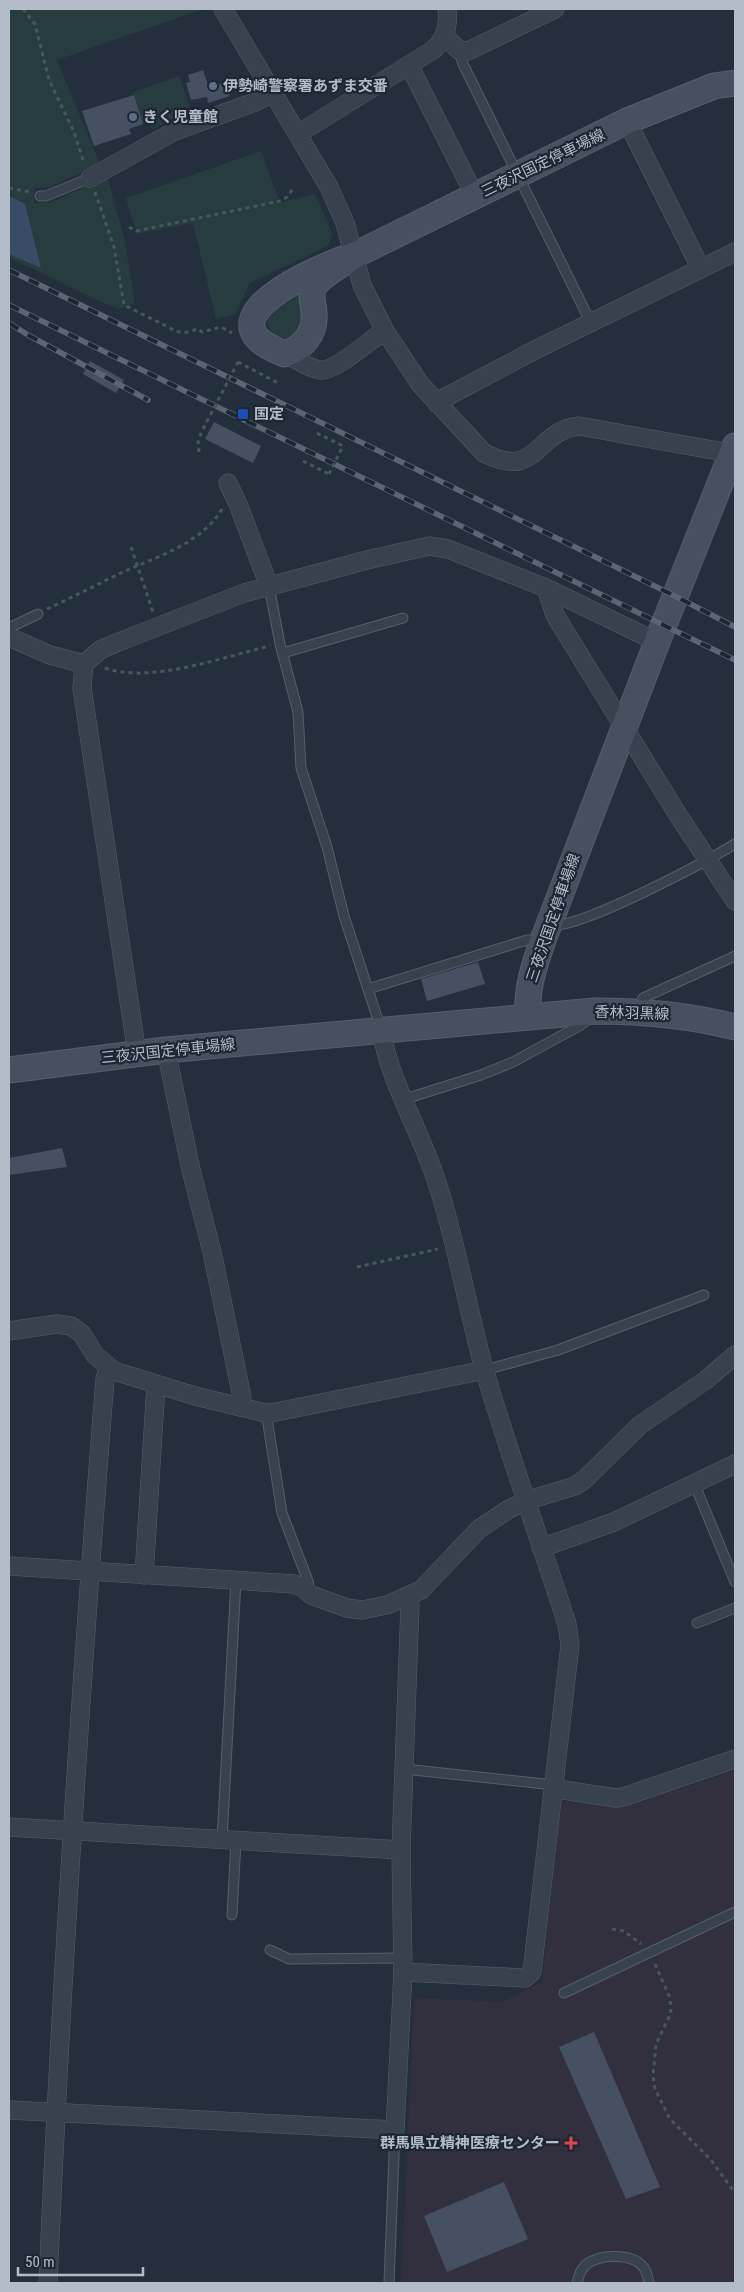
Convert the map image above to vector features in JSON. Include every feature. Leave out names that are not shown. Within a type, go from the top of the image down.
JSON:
[{"type":"main road","name":"三夜沢国定停車場線","points":[[355,255],[519,176],[627,121],[714,86],[735,83]]},
{"type":"main road","points":[[355,255],[324,275],[314,286],[312,299],[314,319],[311,332],[300,346],[285,354],[262,343],[255,336],[253,324],[257,310],[272,294],[330,263],[355,255]]},
{"type":"main road","name":"三夜沢国定停車場線","points":[[9,1070],[166,1050],[528,1017],[527,1000],[530,978],[546,932],[657,642],[734,451]]},
{"type":"main road","name":"香林羽黒線","points":[[528,1017],[595,1011],[636,1011],[688,1016],[735,1027]]},
{"type":"street","points":[[223,9],[329,186],[345,223],[362,285],[385,331],[420,384],[484,453],[497,460],[508,462],[526,459],[559,432],[570,427],[579,426],[734,451]]},
{"type":"street","points":[[298,134],[433,50],[444,36],[447,26],[446,9]]},
{"type":"street","points":[[444,36],[463,52],[556,9]]},
{"type":"street","points":[[409,65],[475,196]]},
{"type":"street","points":[[90,177],[175,131],[256,102],[273,93]]},
{"type":"street","points":[[627,121],[701,269]]},
{"type":"street","points":[[437,404],[446,397],[535,350],[735,252]]},
{"type":"street","points":[[285,354],[317,370],[324,370],[385,331]]},
{"type":"street","points":[[228,483],[238,504],[268,586]]},
{"type":"street","points":[[9,638],[50,655],[87,660],[116,643],[244,593],[367,560],[429,546],[448,549],[546,588],[657,642]]},
{"type":"street","points":[[546,588],[555,615],[707,861],[735,902]]},
{"type":"street","points":[[87,660],[82,688],[137,1054]]},
{"type":"street","points":[[381,1030],[384,1049],[402,1100],[439,1187],[456,1247],[484,1370],[525,1501],[567,1624],[570,1645],[532,1972],[525,1978],[402,1965]]},
{"type":"street","points":[[166,1050],[191,1170],[212,1252],[242,1398],[240,1407]]},
{"type":"street","points":[[9,1331],[57,1324],[72,1326],[82,1334],[95,1355],[108,1368],[156,1385],[266,1412],[484,1370]]},
{"type":"street","points":[[9,1566],[294,1584],[302,1587],[311,1595],[347,1608],[362,1610],[387,1605],[421,1590],[479,1529],[525,1501],[575,1486],[584,1480],[640,1425],[706,1380],[735,1355]]},
{"type":"street","points":[[48,2283],[55,2113],[72,1831],[105,1379],[108,1368]]},
{"type":"street","points":[[144,1575],[156,1385]]},
{"type":"street","points":[[541,1548],[614,1522],[735,1464]]},
{"type":"street","points":[[9,2110],[395,2130],[402,1965],[401,1850],[410,1604],[406,1597]]},
{"type":"street","points":[[554,1785],[563,1790],[616,1798],[623,1797],[735,1759]]},
{"type":"street","points":[[9,1827],[401,1850]]},
{"type":"lane","points":[[463,52],[461,58],[591,323]]},
{"type":"lane","points":[[40,196],[46,196],[90,177]]},
{"type":"lane","points":[[268,586],[280,644],[298,712],[301,768],[327,847],[344,916],[381,1030]]},
{"type":"lane","points":[[9,630],[11,627],[38,614]]},
{"type":"lane","points":[[283,653],[403,618]]},
{"type":"lane","points":[[368,988],[527,940],[601,911],[707,861],[735,844]]},
{"type":"lane","points":[[636,1011],[643,998],[735,956]]},
{"type":"lane","points":[[402,1100],[481,1075],[512,1062],[588,1022],[595,1011]]},
{"type":"lane","points":[[484,1370],[558,1350],[704,1295]]},
{"type":"lane","points":[[266,1412],[282,1512],[308,1581],[311,1595]]},
{"type":"lane","points":[[694,1484],[735,1582]]},
{"type":"lane","points":[[232,1916],[229,1840],[236,1580]]},
{"type":"lane","points":[[697,1622],[735,1608]]},
{"type":"lane","points":[[404,1769],[554,1785]]},
{"type":"lane","points":[[564,1992],[735,1912]]},
{"type":"lane","points":[[270,1950],[290,1959],[402,1965]]},
{"type":"lane","points":[[388,2283],[395,2130]]},
{"type":"lane","points":[[577,2283],[580,2271],[588,2263],[608,2257],[633,2259],[644,2267],[650,2283]]},
{"type":"path","points":[[23,9],[35,24],[49,80],[74,132],[90,177],[114,247],[122,300],[127,308],[184,333],[198,329],[202,332],[221,327],[232,333]]},
{"type":"path","points":[[129,227],[136,231],[280,201],[287,197],[294,187]]},
{"type":"path","points":[[9,188],[40,196]]},
{"type":"path","points":[[199,452],[198,440],[238,362],[278,383]]},
{"type":"path","points":[[303,461],[329,474],[342,446],[317,433]]},
{"type":"path","points":[[38,614],[137,566],[171,553],[216,518],[223,508]]},
{"type":"path","points":[[131,547],[158,626]]},
{"type":"path","points":[[87,660],[124,673],[152,672],[280,644]]},
{"type":"path","points":[[357,1267],[447,1247],[456,1247]]},
{"type":"path","points":[[612,1929],[624,1931],[638,1940],[648,1952],[670,1998],[670,2013],[656,2044],[653,2076],[655,2089],[670,2119],[711,2160],[735,2193]]},
{"type":"shaded area","name":"群馬県立精神医療センター","points":[[735,1771],[735,2283],[401,2283],[414,1998],[502,2002],[542,1982],[560,1804],[568,1801],[621,1807]]},
{"type":"green space","points":[[9,9],[203,9],[57,60],[100,164],[50,187],[35,188],[34,203],[50,203],[107,176],[124,237],[135,303],[119,309],[9,258],[9,196],[11,196],[9,191]]},
{"type":"green space","points":[[179,76],[192,113],[170,120],[152,130],[149,122],[143,124],[133,92]]},
{"type":"green space","points":[[261,151],[280,203],[315,194],[332,233],[328,246],[250,283],[235,314],[216,319],[193,223],[137,234],[126,198]]},
{"type":"green space","points":[[300,287],[305,324],[291,337],[281,338],[271,331],[266,318]]},
{"type":"water","points":[[9,196],[25,204],[41,268],[9,254]]},
{"type":"building","points":[[203,70],[209,88],[225,82],[230,96],[208,103],[207,97],[191,100],[186,83],[190,82],[188,75]]},
{"type":"building","points":[[134,95],[143,124],[129,129],[131,134],[94,146],[82,111]]},
{"type":"building","points":[[90,361],[124,380],[116,393],[83,374]]},
{"type":"building","points":[[214,422],[261,446],[253,463],[205,439]]},
{"type":"building","points":[[478,962],[485,984],[427,1001],[421,979]]},
{"type":"building","points":[[62,1148],[67,1167],[9,1175],[9,1158]]},
{"type":"building","points":[[594,2032],[660,2187],[626,2199],[559,2047]]},
{"type":"building","points":[[504,2182],[528,2239],[447,2272],[424,2216]]},
{"type":"railway","points":[[9,270],[735,627]]},
{"type":"railway","points":[[9,305],[735,660]]},
{"type":"railway","points":[[9,323],[148,400]]},
{"type":"place","name":"伊勢崎警察署あずま交番","points":[[213,86]]},
{"type":"place","name":"きく児童館","points":[[133,117]]},
{"type":"place","name":"国定","points":[[243,414]]},
{"type":"place","name":"群馬県立精神医療センター","points":[[571,2143]]}]
